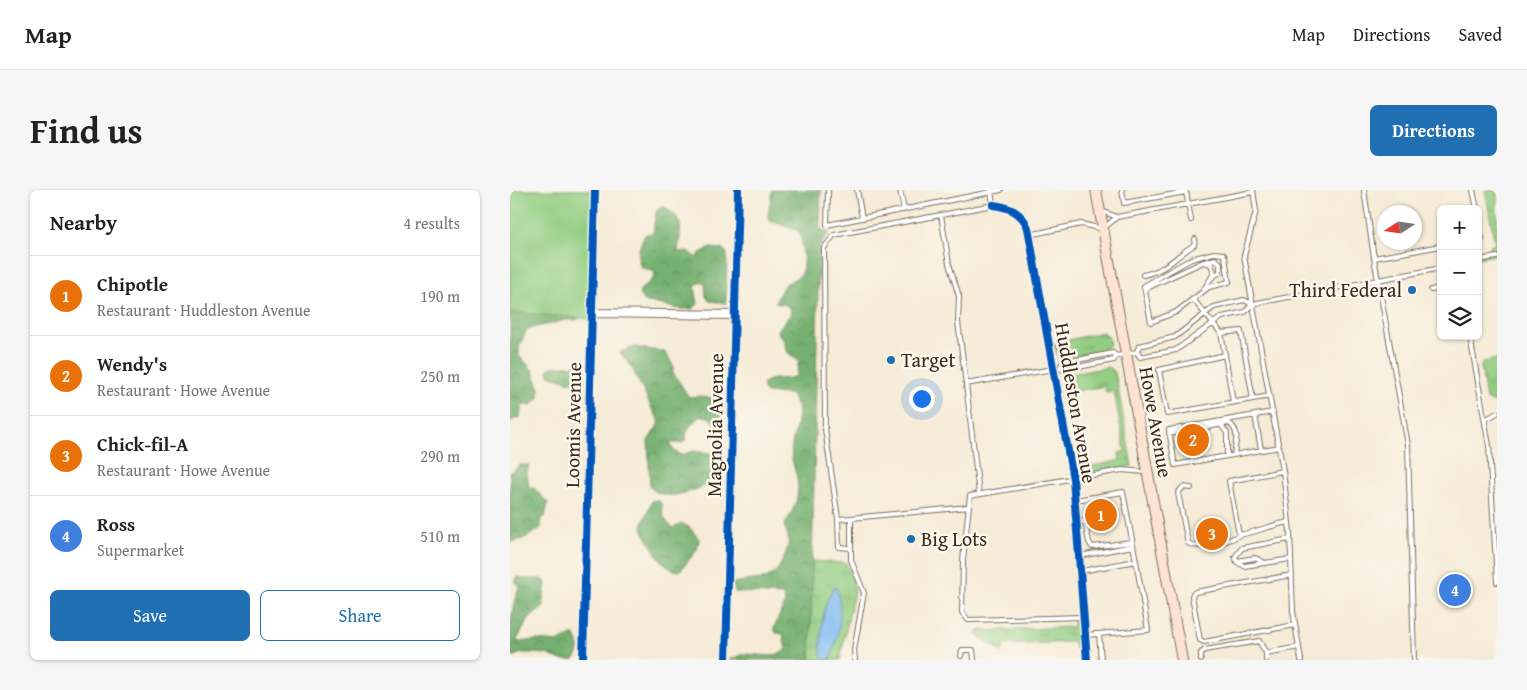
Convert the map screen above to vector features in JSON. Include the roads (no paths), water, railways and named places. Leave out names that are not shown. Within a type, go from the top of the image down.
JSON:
[{"type":"street","name":"Loomis Avenue","points":[[583,660],[595,190]]},
{"type":"street","name":"Magnolia Avenue","points":[[726,660],[738,190]]},
{"type":"street","name":"Howe Avenue","points":[[1096,190],[1121,355],[1148,473],[1182,660]]},
{"type":"street","name":"Huddleston Avenue","points":[[993,205],[1010,209],[1020,215],[1027,224],[1076,500],[1088,660]]},
{"type":"street","points":[[592,313],[734,316]]},
{"type":"lane","points":[[828,190],[827,225],[1001,190]]},
{"type":"lane","points":[[857,190],[862,218]]},
{"type":"lane","points":[[900,190],[904,210]]},
{"type":"lane","points":[[1122,190],[1124,203],[1185,191],[1191,220]]},
{"type":"lane","points":[[1364,190],[1374,258],[1408,445],[1414,660]]},
{"type":"lane","points":[[1473,190],[1475,205]]},
{"type":"lane","points":[[851,548],[839,547],[838,520],[825,429],[824,248],[834,235],[993,205],[991,191]]},
{"type":"lane","points":[[1029,235],[1081,224],[1103,229],[1118,217],[1253,191],[1256,211],[1244,252],[1284,471],[1295,625],[1301,660]]},
{"type":"lane","points":[[1100,210],[1118,217]]},
{"type":"lane","points":[[942,215],[949,264],[958,290],[958,322],[979,494]]},
{"type":"lane","points":[[1143,275],[1162,270],[1171,264],[1182,252],[1194,245],[1195,239]]},
{"type":"lane","points":[[1374,258],[1437,247]]},
{"type":"lane","points":[[1214,253],[1223,254],[1229,282],[1209,287],[1203,291],[1176,312],[1151,322],[1144,286],[1191,259],[1214,253]]},
{"type":"lane","points":[[1482,259],[1497,257]]},
{"type":"lane","points":[[1145,289],[1203,262],[1215,259],[1220,263],[1220,272],[1211,278]]},
{"type":"lane","points":[[1203,262],[1211,264],[1214,273],[1203,291]]},
{"type":"lane","points":[[1137,352],[1139,346],[1176,338],[1205,314],[1225,304],[1244,300],[1252,304],[1437,269]]},
{"type":"lane","points":[[1431,290],[1437,289]]},
{"type":"lane","points":[[1193,299],[1221,333],[1233,402]]},
{"type":"lane","points":[[1137,352],[1140,357],[1176,350],[1212,323],[1227,315],[1245,312],[1252,304]]},
{"type":"lane","points":[[1221,333],[1241,331],[1252,399]]},
{"type":"lane","points":[[1471,340],[1489,446],[1497,582]]},
{"type":"lane","points":[[1121,355],[1114,360],[1063,370],[1060,368],[1062,363],[1104,354],[1113,353],[1121,355],[1137,352]]},
{"type":"lane","points":[[1225,355],[1159,370],[1167,414],[1270,396]]},
{"type":"lane","points":[[966,384],[1054,368]]},
{"type":"lane","points":[[1273,412],[1169,430],[1169,434],[1175,465],[1279,447]]},
{"type":"lane","points":[[1485,420],[1497,413]]},
{"type":"lane","points":[[1255,415],[1261,450]]},
{"type":"lane","points":[[1169,434],[1229,423],[1235,429],[1237,440],[1234,455]]},
{"type":"lane","points":[[1221,425],[1227,433],[1227,456]]},
{"type":"lane","points":[[1084,617],[968,620],[964,618],[962,612],[963,560],[970,496],[1122,470],[1148,473]]},
{"type":"lane","points":[[1239,535],[1229,481],[1284,471]]},
{"type":"lane","points":[[1190,488],[1183,487],[1178,493],[1188,543],[1193,547],[1230,540],[1267,526],[1289,522]]},
{"type":"lane","points":[[1076,500],[1123,492],[1148,630],[1086,635]]},
{"type":"lane","points":[[838,520],[969,507]]},
{"type":"lane","points":[[851,518],[851,560],[864,593],[854,650],[855,660]]},
{"type":"lane","points":[[1078,518],[1085,523],[1092,547],[1133,544]]},
{"type":"lane","points":[[1290,539],[1242,548],[1236,555],[1237,561],[1244,566],[1291,558]]},
{"type":"lane","points":[[1080,556],[1133,544]]},
{"type":"lane","points":[[1081,571],[1136,561]]},
{"type":"lane","points":[[1292,575],[1195,592],[1192,596],[1200,640],[1204,642],[1295,625]]},
{"type":"lane","points":[[1099,634],[1101,660]]},
{"type":"lane","points":[[1201,660],[1201,653],[1205,650],[1259,641],[1266,652],[1266,660]]},
{"type":"lane","points":[[1266,652],[1298,647]]},
{"type":"lane","points":[[962,656],[962,650],[973,650],[974,660]]},
{"type":"water","points":[[836,587],[840,605],[838,633],[830,659],[825,660],[821,656],[822,621],[829,596],[833,588]]},
{"type":"place","name":"Third Federal","points":[[1412,290]]},
{"type":"place","name":"Target","points":[[891,360]]},
{"type":"place","name":"Wendy's","points":[[1193,440]]},
{"type":"place","name":"Chipotle","points":[[1101,515]]},
{"type":"place","name":"Chick-fil-A","points":[[1212,534]]},
{"type":"place","name":"Big Lots","points":[[911,539]]},
{"type":"place","name":"Ross","points":[[1455,590]]}]
